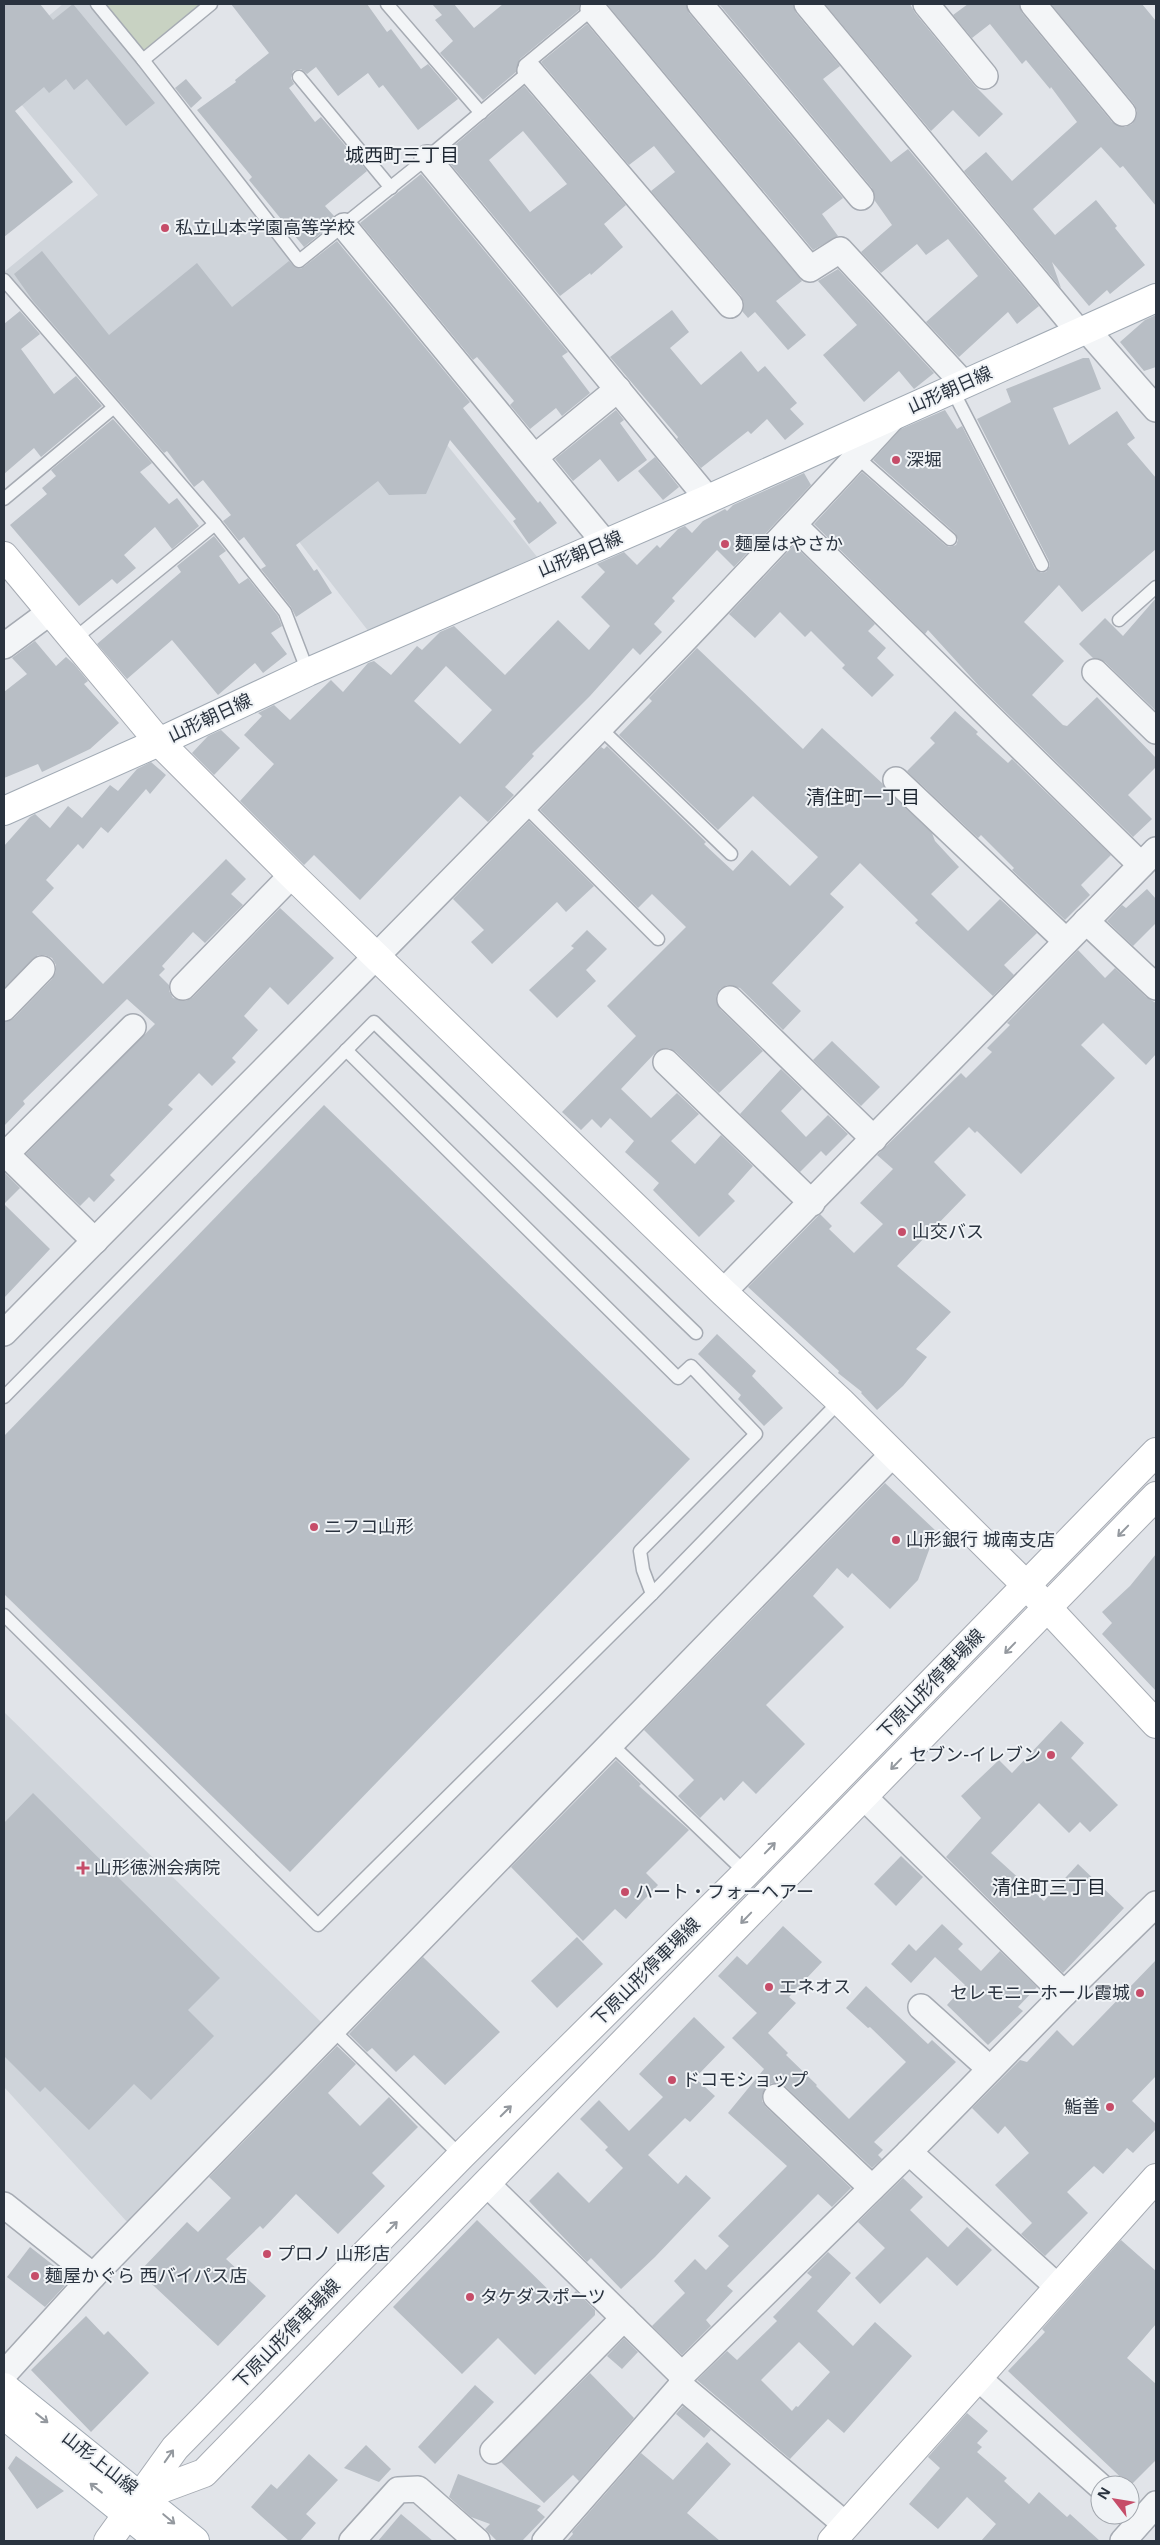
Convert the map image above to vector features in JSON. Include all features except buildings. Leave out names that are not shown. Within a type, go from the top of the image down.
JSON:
[{"type":"main road","name":"山形朝日線","points":[[4,811],[159,742],[308,672],[708,499],[1156,298]]},
{"type":"main road","points":[[4,556],[72,640],[159,742],[292,875],[723,1292],[840,1402],[892,1455],[1028,1586],[1156,1724]]},
{"type":"main road","name":"下原山形停車場線","points":[[108,2541],[175,2448],[462,2156],[746,1873],[1028,1586],[1156,1452]]},
{"type":"main road","name":"下原山形停車場線","points":[[135,2505],[204,2473],[1048,1609],[1156,1496]]},
{"type":"main road","points":[[839,2533],[1156,2178]]},
{"type":"main road","name":"山形上山線","points":[[4,2387],[135,2505],[160,2541]]},
{"type":"main road","name":"山形上山線","points":[[4,2415],[135,2505],[195,2541]]},
{"type":"street","points":[[700,4],[861,197]]},
{"type":"street","points":[[807,4],[1082,331],[1156,409]]},
{"type":"street","points":[[1033,4],[1123,113]]},
{"type":"street","points":[[596,6],[810,269],[840,250],[958,386]]},
{"type":"street","points":[[939,8],[985,76]]},
{"type":"street","points":[[530,71],[730,305]]},
{"type":"street","points":[[428,158],[708,499]]},
{"type":"street","points":[[344,226],[605,543]]},
{"type":"street","points":[[535,457],[618,389]]},
{"type":"street","points":[[4,1334],[524,805],[794,525],[897,413]]},
{"type":"street","points":[[723,1292],[1148,857],[794,525]]},
{"type":"street","points":[[4,646],[50,612]]},
{"type":"street","points":[[1095,672],[1156,731]]},
{"type":"street","points":[[896,780],[1066,941]]},
{"type":"street","points":[[183,987],[292,875]]},
{"type":"street","points":[[1086,921],[1156,987]]},
{"type":"street","points":[[4,1008],[42,969]]},
{"type":"street","points":[[730,999],[874,1138]]},
{"type":"street","points":[[95,1240],[5,1153],[133,1027]]},
{"type":"street","points":[[666,1062],[812,1203]]},
{"type":"street","points":[[4,2374],[93,2276],[332,2028],[892,1455]]},
{"type":"street","points":[[864,1797],[1064,1994]]},
{"type":"street","points":[[545,2541],[682,2381],[1064,1994],[1156,1904]]},
{"type":"street","points":[[921,2007],[990,2069]]},
{"type":"street","points":[[776,2097],[872,2188]]},
{"type":"street","points":[[909,2152],[1059,2288]]},
{"type":"street","points":[[486,2183],[624,2318],[682,2381],[839,2533]]},
{"type":"street","points":[[4,2205],[93,2276]]},
{"type":"street","points":[[493,2451],[624,2318]]},
{"type":"street","points":[[978,2378],[1090,2477]]},
{"type":"street","points":[[352,2541],[398,2490],[418,2489],[477,2541]]},
{"type":"street","points":[[1123,2541],[1146,2518]]},
{"type":"lane","points":[[96,4],[143,60],[299,261],[428,158],[530,71],[525,65],[596,6]]},
{"type":"lane","points":[[143,60],[211,4]]},
{"type":"lane","points":[[388,4],[481,113]]},
{"type":"lane","points":[[299,77],[391,188]]},
{"type":"lane","points":[[4,280],[215,524],[285,612],[308,672]]},
{"type":"lane","points":[[958,386],[1042,565]]},
{"type":"lane","points":[[4,499],[113,408]]},
{"type":"lane","points":[[857,457],[950,539]]},
{"type":"lane","points":[[72,640],[215,524]]},
{"type":"lane","points":[[1119,620],[1156,587]]},
{"type":"lane","points":[[599,727],[731,854]]},
{"type":"lane","points":[[524,805],[658,939]]},
{"type":"lane","points":[[4,1397],[374,1022],[696,1333]]},
{"type":"lane","points":[[346,1050],[678,1378],[691,1366],[756,1434],[640,1551],[643,1570],[652,1594]]},
{"type":"lane","points":[[4,1615],[318,1925],[652,1594],[840,1402]]},
{"type":"lane","points":[[610,1743],[746,1873]]},
{"type":"lane","points":[[332,2028],[462,2156]]},
{"type":"shaded area","points":[[63,4],[97,4],[299,261],[538,558],[369,632],[166,370],[113,408],[4,280],[4,272],[98,195],[4,84],[4,53]]},
{"type":"shaded area","name":"山形徳洲会病院","points":[[4,1712],[322,2023],[128,2223],[4,2087]]},
{"type":"green space","points":[[97,4],[211,4],[143,60]]},
{"type":"place","name":"私立山本学園高等学校","points":[[165,228]]},
{"type":"place","name":"深堀","points":[[896,460]]},
{"type":"place","name":"麺屋はやさか","points":[[725,544]]},
{"type":"place","name":"山交バス","points":[[902,1232]]},
{"type":"place","name":"ニフコ山形","points":[[314,1527]]},
{"type":"place","name":"山形銀行 城南支店","points":[[896,1540]]},
{"type":"place","name":"セブン-イレブン","points":[[1051,1755]]},
{"type":"place","name":"山形徳洲会病院","points":[[83,1868]]},
{"type":"place","name":"ハート・フォーヘアー","points":[[625,1892]]},
{"type":"place","name":"エネオス","points":[[769,1987]]},
{"type":"place","name":"セレモニーホール霞城","points":[[1140,1993]]},
{"type":"place","name":"ドコモショップ","points":[[672,2080]]},
{"type":"place","name":"鮨善","points":[[1110,2107]]},
{"type":"place","name":"プロノ 山形店","points":[[267,2254]]},
{"type":"place","name":"麺屋かぐら 西バイパス店","points":[[35,2276]]},
{"type":"place","name":"タケダスポーツ","points":[[470,2297]]},
{"type":"district","name":"城西町三丁目","points":[[402,155]]},
{"type":"district","name":"清住町一丁目","points":[[863,797]]},
{"type":"district","name":"清住町三丁目","points":[[1049,1887]]}]
